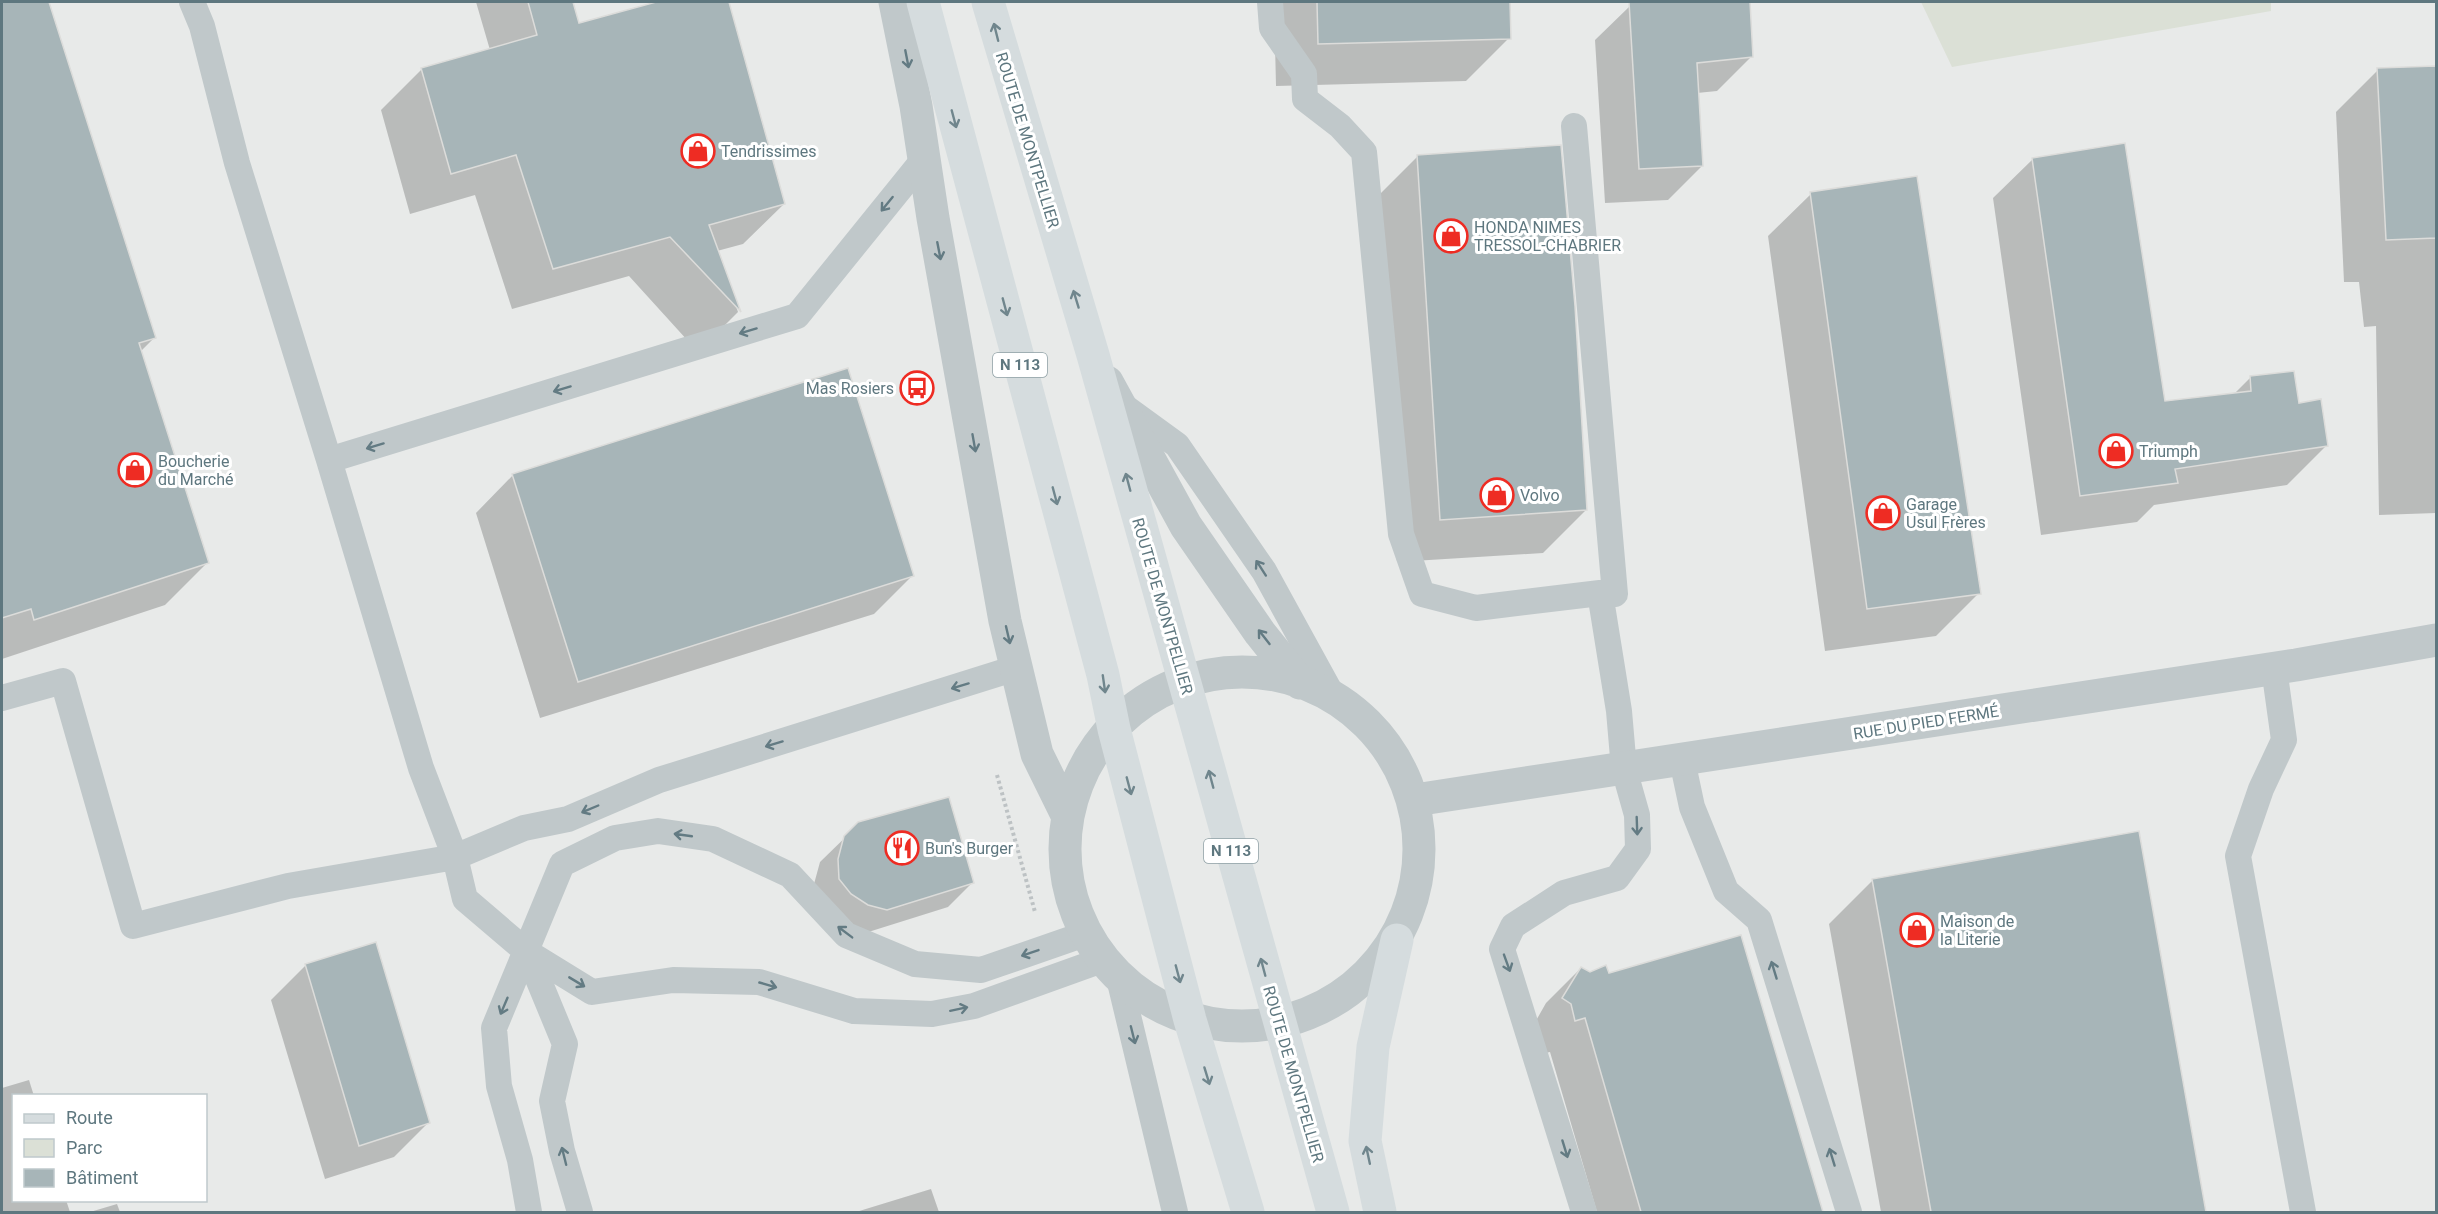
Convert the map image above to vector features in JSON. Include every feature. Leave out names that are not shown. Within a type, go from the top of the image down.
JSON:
[{"type":"main road","name":"N 113","points":[[923,2],[1103,675],[1114,729],[1190,1020],[1248,1212]]},
{"type":"main road","name":"ROUTE DE MONTPELLIER","points":[[988,2],[1093,355],[1278,1023],[1333,1212]]},
{"type":"main road","points":[[1380,1212],[1365,1141],[1373,1047],[1397,940]]},
{"type":"street","points":[[895,2],[1005,621],[1037,754],[1067,815]]},
{"type":"street","points":[[1093,355],[1186,526],[1260,633],[1316,688],[1384,738],[1415,800],[1420,872],[1397,940],[1348,993],[1278,1023],[1236,1028],[1190,1020],[1152,1003],[1102,957],[1070,896],[1065,856],[1067,815],[1083,770],[1114,729],[1148,698],[1184,680],[1264,671],[1316,688]]},
{"type":"street","name":"RUE DU PIED FERMÉ","points":[[1415,800],[2274,668],[2436,640]]},
{"type":"lane","points":[[192,2],[202,26],[237,163],[421,768],[455,857],[465,899],[527,952],[592,992],[673,980],[759,982],[854,1011],[932,1014],[974,1006],[1102,957]]},
{"type":"lane","points":[[1270,2],[1272,28],[1304,74],[1305,99],[1340,126],[1364,152],[1401,534],[1422,594],[1476,608],[1600,593],[1615,594],[1574,126]]},
{"type":"lane","points":[[329,460],[797,316],[924,159]]},
{"type":"lane","points":[[1584,1212],[1502,949],[1513,926],[1564,893],[1617,878],[1638,849],[1637,815],[1624,769],[1619,711],[1600,593]]},
{"type":"lane","points":[[2274,668],[2284,740],[2261,789],[2238,856],[2303,1212]]},
{"type":"lane","points":[[2,698],[63,681],[133,926],[288,886],[455,857],[524,828],[568,819],[659,780],[1016,669]]},
{"type":"lane","points":[[1682,760],[1692,807],[1726,891],[1759,920],[1849,1212]]},
{"type":"lane","points":[[529,1212],[519,1160],[499,1086],[494,1028],[562,864],[615,838],[658,831],[713,839],[790,875],[846,935],[915,964],[981,970],[1102,957]]},
{"type":"lane","points":[[527,952],[565,1044],[552,1101],[562,1151],[580,1212]]},
{"type":"lane","points":[[1102,957],[1175,1212]]},
{"type":"path","points":[[994,765],[1038,922]]},
{"type":"shaded area","points":[[2,2],[2436,2],[2436,1212],[2,1212]]},
{"type":"green space","points":[[1921,2],[2271,2],[2271,11],[1952,67]]},
{"type":"building","points":[[2,2],[49,2],[156,338],[139,343],[209,563],[34,620],[31,609],[2,618]]},
{"type":"building","points":[[528,2],[573,2],[579,23],[656,2],[729,2],[785,204],[709,225],[741,312],[670,237],[553,269],[516,155],[451,174],[421,68],[537,35]]},
{"type":"building","points":[[1317,2],[1510,2],[1511,39],[1318,44]]},
{"type":"building","points":[[1629,2],[1750,2],[1753,57],[1697,63],[1703,166],[1639,169]]},
{"type":"building","points":[[2436,66],[2436,238],[2386,240],[2377,68]]},
{"type":"building","points":[[2125,143],[2165,401],[2251,391],[2250,376],[2294,371],[2299,403],[2321,399],[2328,446],[2175,469],[2178,483],[2080,496],[2032,158]]},
{"type":"building","points":[[1561,145],[1575,306],[1587,510],[1440,520],[1417,155]]},
{"type":"building","points":[[1917,176],[1981,594],[1867,609],[1810,192]]},
{"type":"building","points":[[848,368],[914,576],[578,682],[512,474]]},
{"type":"building","name":"Bun's Burger","points":[[949,797],[974,883],[887,910],[868,905],[851,894],[839,879],[838,859],[844,836],[858,822]]},
{"type":"building","points":[[2139,831],[2206,1212],[1931,1212],[1872,879]]},
{"type":"building","points":[[1741,935],[1823,1212],[1641,1212],[1585,1018],[1575,1021],[1571,1004],[1562,998],[1581,967],[1590,972],[1606,965],[1609,973]]},
{"type":"building","points":[[376,942],[430,1123],[359,1146],[305,964]]},
{"type":"place","name":"Tendrissimes","points":[[698,151]]},
{"type":"place","name":"HONDA NIMES TRESSOL-CHABRIER","points":[[1451,236]]},
{"type":"place","name":"Mas Rosiers","points":[[917,388]]},
{"type":"place","name":"Triumph","points":[[2116,451]]},
{"type":"place","name":"Boucherie du Marché","points":[[135,470]]},
{"type":"place","name":"Volvo","points":[[1497,495]]},
{"type":"place","name":"Garage Usul Frères","points":[[1883,513]]},
{"type":"place","name":"Bun's Burger","points":[[902,848]]},
{"type":"place","name":"Maison de la Literie","points":[[1917,930]]}]
